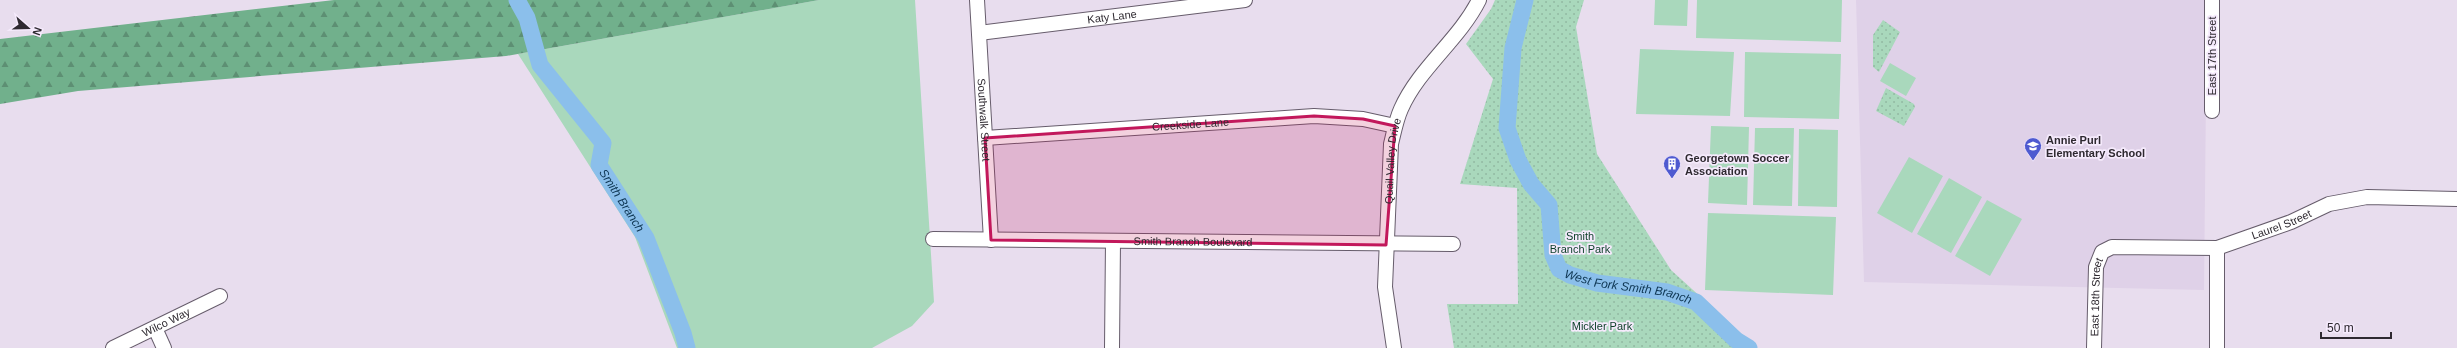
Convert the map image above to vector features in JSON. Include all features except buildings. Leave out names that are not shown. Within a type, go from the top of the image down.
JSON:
[{"type":"street","name":"Southwalk Street","points":[[977,0],[991,240]]},
{"type":"street","name":"Katy Lane","points":[[979,33],[1245,0]]},
{"type":"street","name":"East 17th Street","points":[[2212,0],[2212,111]]},
{"type":"street","name":"Quail Valley Drive","points":[[1394,348],[1385,287],[1391,144],[1395,126],[1401,108],[1422,76],[1466,22],[1475,1]]},
{"type":"street","name":"Creekside Lane","points":[[985,138],[1314,116],[1363,118],[1395,126]]},
{"type":"street","name":"Laurel Street","points":[[2106,249],[2112,247],[2217,248],[2291,222],[2329,204],[2368,197],[2457,199]]},
{"type":"street","name":"Smith Branch Boulevard","points":[[933,239],[1386,245],[1453,244]]},
{"type":"street","points":[[1112,348],[1113,241]]},
{"type":"street","points":[[2217,248],[2217,348]]},
{"type":"street","name":"East 18th Street","points":[[2094,348],[2096,267],[2102,252],[2106,249]]},
{"type":"street","name":"Wilco Way","points":[[113,348],[220,296]]},
{"type":"street","points":[[155,328],[164,348]]},
{"type":"highlighted area","points":[[1314,116],[1363,119],[1395,126],[1386,245],[991,240],[985,138]]},
{"type":"shaded area","name":"Annie Purl Elementary School","points":[[1856,0],[2207,0],[2204,290],[1864,282]]},
{"type":"green space","points":[[334,0],[819,0],[506,56],[78,91],[0,104],[0,39]]},
{"type":"green space","points":[[819,0],[915,0],[934,302],[912,326],[872,348],[677,348],[635,237],[518,54]]},
{"type":"green space","name":"Smith Branch Park","points":[[1495,0],[1584,0],[1576,27],[1597,154],[1671,270],[1757,348],[1454,348],[1447,304],[1518,304],[1517,188],[1460,184],[1493,79],[1466,44],[1491,9]]},
{"type":"green space","points":[[1655,0],[1688,0],[1687,26],[1654,25]]},
{"type":"green space","points":[[1697,0],[1842,0],[1841,42],[1696,38]]},
{"type":"green space","points":[[1883,20],[1900,32],[1879,72],[1873,67],[1873,35]]},
{"type":"green space","points":[[1640,49],[1734,52],[1730,116],[1636,114]]},
{"type":"green space","points":[[1745,52],[1841,54],[1839,119],[1744,117]]},
{"type":"green space","points":[[1890,63],[1916,78],[1906,96],[1880,81]]},
{"type":"green space","points":[[1886,88],[1914,104],[1915,107],[1904,126],[1876,111]]},
{"type":"green space","points":[[1711,126],[1749,127],[1747,205],[1708,203]]},
{"type":"green space","points":[[1755,128],[1794,128],[1792,206],[1753,205]]},
{"type":"green space","points":[[1799,129],[1838,130],[1837,207],[1798,206]]},
{"type":"green space","points":[[1909,157],[1943,176],[1912,233],[1877,213]]},
{"type":"green space","points":[[1949,178],[1982,197],[1951,253],[1917,234]]},
{"type":"green space","points":[[1987,200],[2022,219],[1990,276],[1955,256]]},
{"type":"green space","points":[[1708,213],[1836,217],[1833,295],[1705,290]]},
{"type":"waterway","name":"Smith Branch","points":[[517,0],[527,18],[540,65],[603,143],[599,165],[646,238],[683,333],[687,348]]},
{"type":"waterway","name":"West Fork Smith Branch","points":[[1525,0],[1513,48],[1507,128],[1518,160],[1531,184],[1549,205],[1553,255],[1559,269],[1570,275],[1597,283],[1667,292],[1696,302],[1736,340],[1749,348]]},
{"type":"place","name":"Annie Purl Elementary School","points":[[2033,161]]},
{"type":"place","name":"Georgetown Soccer Association","points":[[1672,179]]},
{"type":"park label","name":"Mickler Park","points":[[1602,326]]}]
